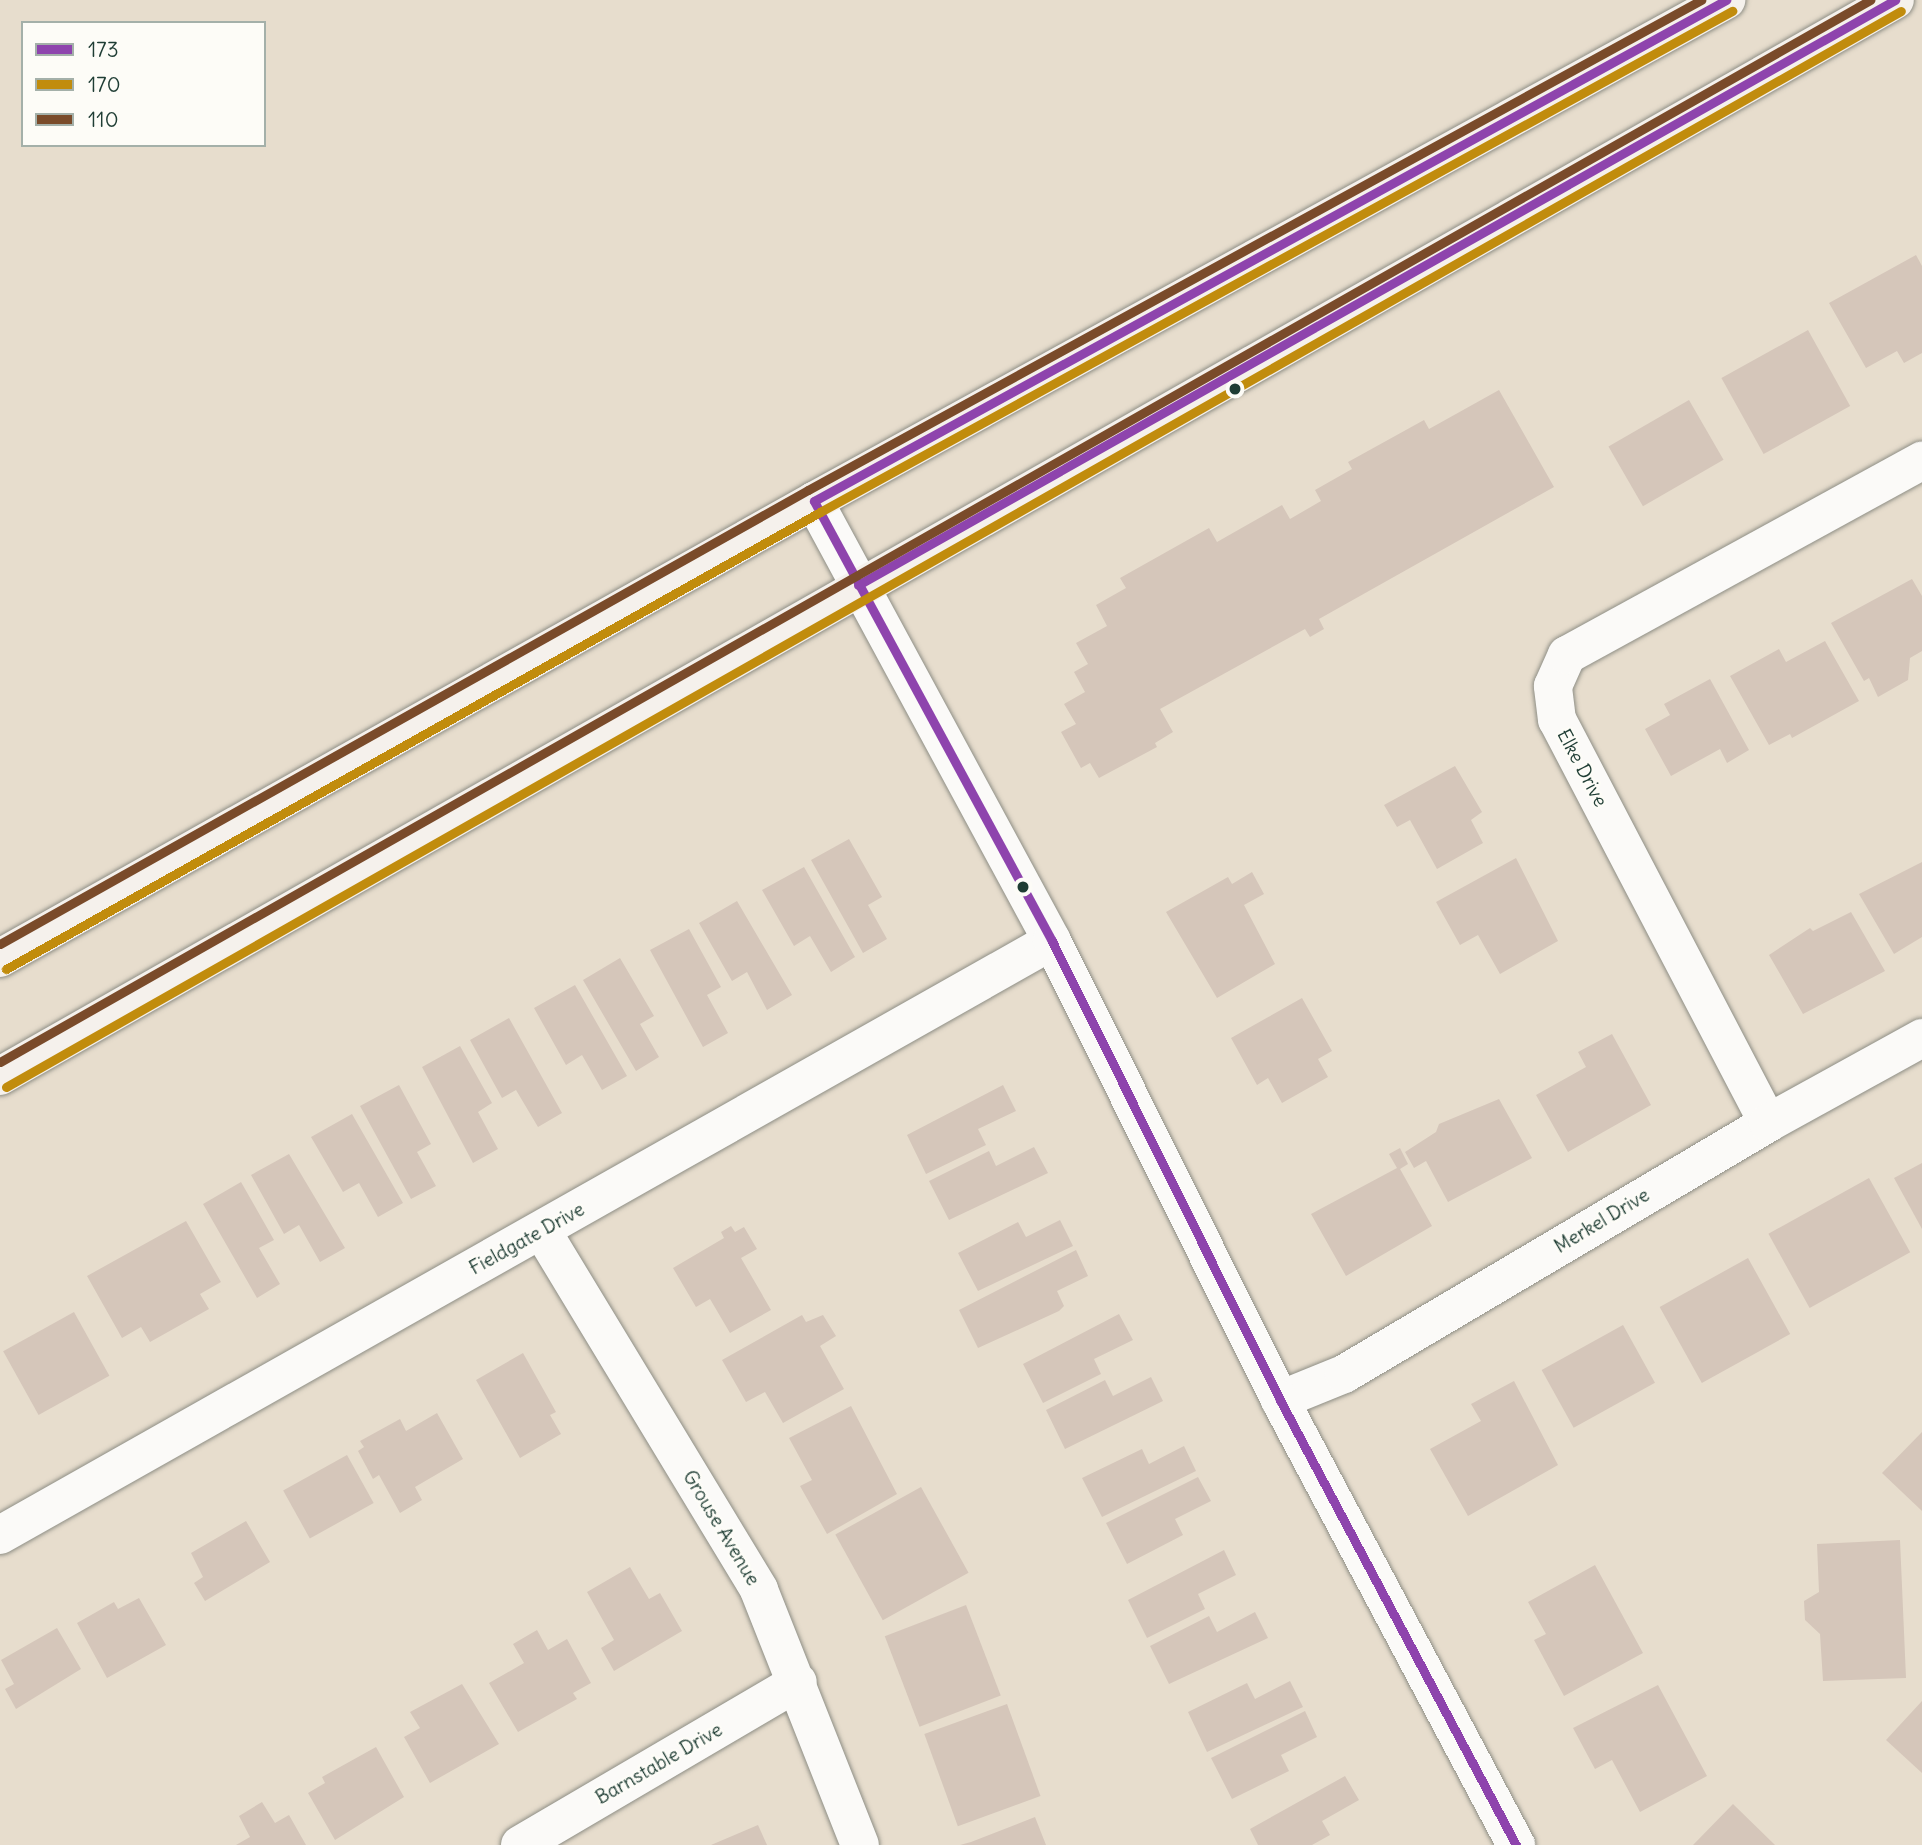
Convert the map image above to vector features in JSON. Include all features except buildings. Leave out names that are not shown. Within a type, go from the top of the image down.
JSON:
[{"type":"main road","points":[[0,958],[814,501],[1726,0]]},
{"type":"main road","points":[[0,1076],[858,585],[1895,0]]},
{"type":"street","name":"Elke Drive","points":[[1768,1123],[1557,720],[1553,685],[1567,654],[1922,461]]},
{"type":"street","points":[[814,501],[1052,941],[1280,1400],[1516,1845]]},
{"type":"street","name":"Fieldgate Drive","points":[[0,1535],[1052,941]]},
{"type":"street","name":"Merkel Drive","points":[[1280,1400],[1344,1374],[1768,1123],[1922,1038]]},
{"type":"street","name":"Grouse Avenue","points":[[542,1231],[759,1590],[798,1682],[860,1845]]},
{"type":"street","name":"Barnstable Drive","points":[[520,1845],[798,1682]]},
{"type":"transit line","name":"110","points":[[0,944],[808,490],[1701,0]]},
{"type":"transit line","name":"173","points":[[814,501],[1726,0]]},
{"type":"transit line","name":"110","points":[[0,1062],[1870,0]]},
{"type":"transit line","name":"173","points":[[858,585],[1895,0]]},
{"type":"transit line","name":"170","points":[[6,969],[820,512],[1732,11]]},
{"type":"transit line","name":"170","points":[[6,1087],[1901,11]]},
{"type":"transit line","name":"173","points":[[814,501],[1052,941],[1280,1400],[1516,1845]]}]
